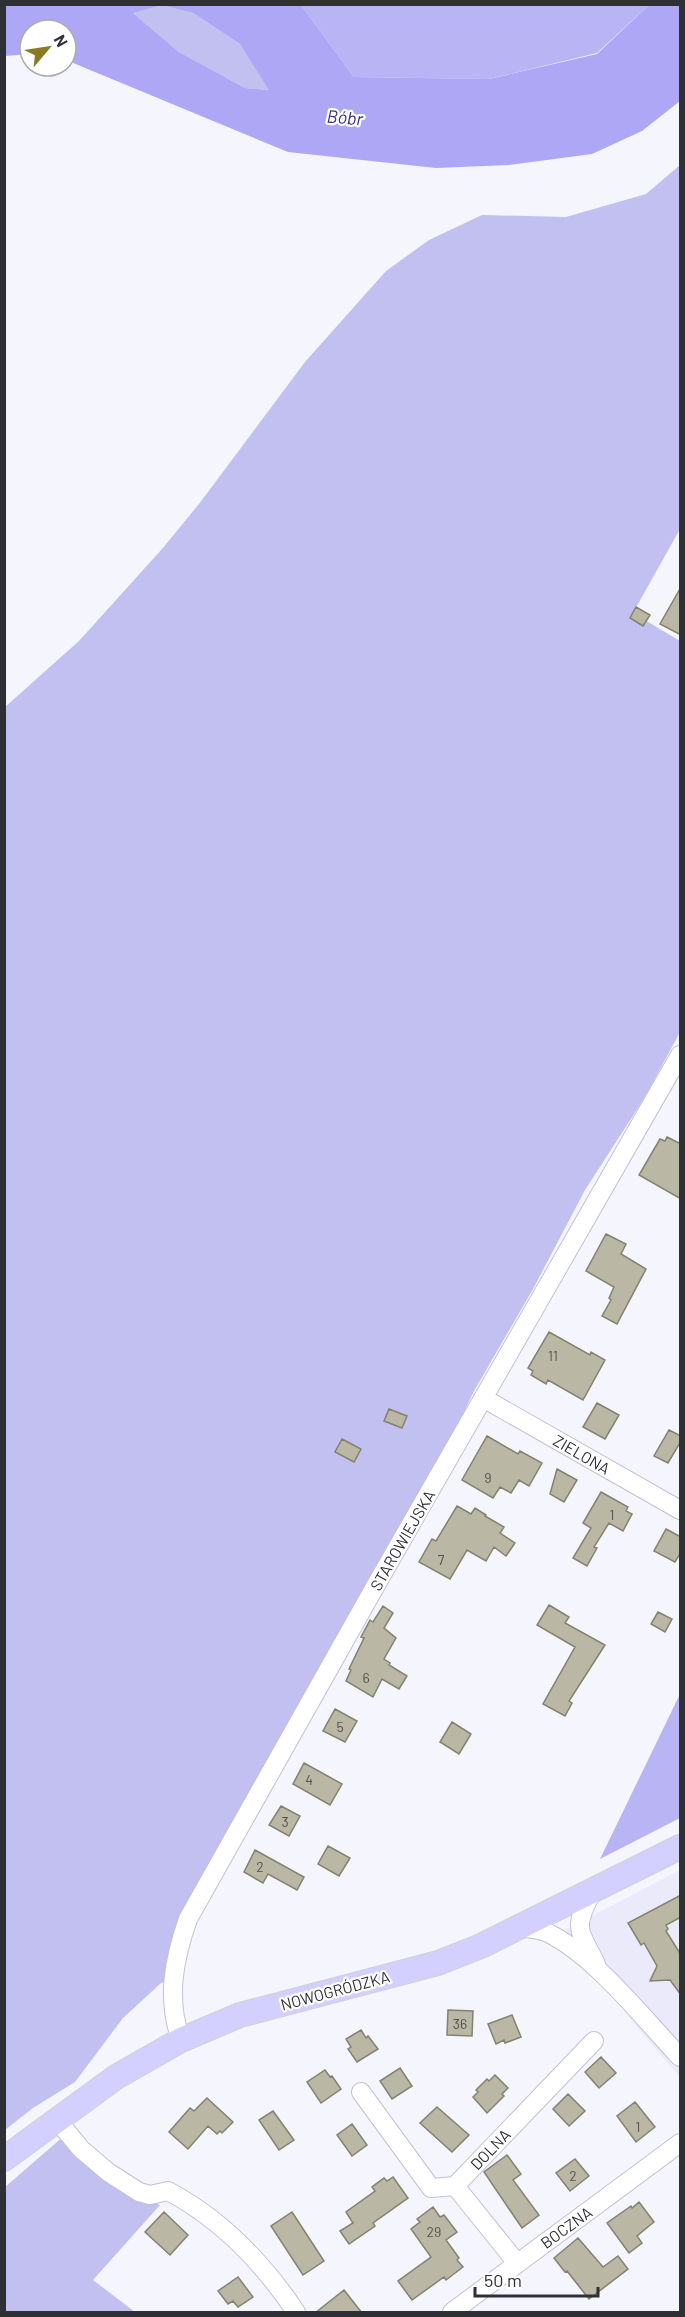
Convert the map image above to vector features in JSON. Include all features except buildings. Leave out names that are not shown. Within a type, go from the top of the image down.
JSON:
[{"type":"main road","name":"NOWOGRÓDZKA","points":[[4,2159],[117,2077],[182,2040],[240,2014],[438,1963],[521,1927],[681,1847]]},
{"type":"street","name":"STAROWIEJSKA","points":[[182,2040],[175,2022],[172,1991],[177,1951],[188,1919],[483,1398],[681,1055]]},
{"type":"street","name":"ZIELONA","points":[[483,1398],[681,1510]]},
{"type":"street","points":[[592,1892],[582,1911],[579,1925],[583,1939],[599,1971]]},
{"type":"street","points":[[521,1927],[546,1932],[564,1942],[599,1971],[681,2057]]},
{"type":"street","name":"DOLNA","points":[[454,2186],[594,2041]]},
{"type":"street","points":[[362,2092],[431,2188],[454,2186],[517,2263]]},
{"type":"street","points":[[57,2120],[81,2149],[108,2172],[139,2192],[150,2195],[168,2191],[233,2236],[275,2282],[296,2313]]},
{"type":"street","name":"BOCZNA","points":[[452,2313],[681,2143]]},
{"type":"shaded area","points":[[163,4],[193,13],[240,44],[270,90],[245,88],[179,52],[133,13]]},
{"type":"shaded area","points":[[301,5],[649,5],[597,53],[489,79],[354,77]]},
{"type":"shaded area","points":[[680,165],[680,529],[633,613],[680,641],[680,1032],[645,1097],[585,1190],[533,1289],[474,1391],[366,1619],[180,1947],[172,1979],[161,1983],[123,2018],[75,2082],[33,2108],[5,2130],[5,707],[79,641],[162,549],[199,504],[305,362],[386,271],[429,240],[482,215],[566,217],[646,194]]},
{"type":"shaded area","points":[[680,1694],[680,1818],[600,1859]]},
{"type":"shaded area","points":[[680,1870],[680,2077],[635,2025],[565,1930]]},
{"type":"shaded area","points":[[64,2136],[138,2196],[160,2205],[93,2280],[135,2312],[5,2312],[5,2187]]},
{"type":"water","name":"Bóbr","points":[[5,4],[162,5],[133,13],[179,52],[245,88],[269,90],[240,44],[193,13],[163,5],[301,5],[354,77],[489,79],[597,54],[649,5],[680,5],[680,101],[642,131],[592,154],[509,165],[436,168],[288,152],[78,65],[78,18],[18,18],[18,55],[5,56]]}]
